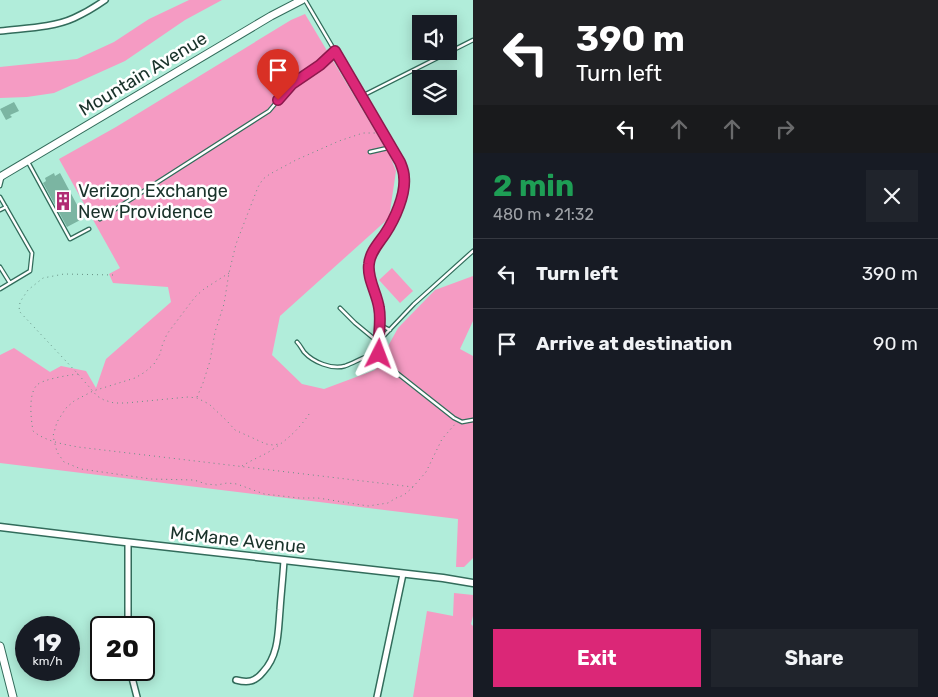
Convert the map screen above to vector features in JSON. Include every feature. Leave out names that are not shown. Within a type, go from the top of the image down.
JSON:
[{"type":"main road","name":"Mountain Avenue","points":[[2,176],[271,16],[304,0]]},
{"type":"main road","points":[[0,646],[13,697]]},
{"type":"street","points":[[0,30],[54,24],[73,19],[105,0]]},
{"type":"street","name":"McMane Avenue","points":[[0,527],[473,583]]},
{"type":"street","points":[[128,543],[128,616]]},
{"type":"street","points":[[236,680],[244,682],[253,681],[265,670],[272,659],[277,645],[284,560]]},
{"type":"street","points":[[377,697],[403,574]]},
{"type":"street","points":[[132,681],[136,697]]},
{"type":"lane","points":[[304,0],[383,132],[400,162],[405,178],[399,206],[392,222],[371,254],[369,262],[370,278],[379,306],[379,354],[383,362],[458,421],[473,420]]},
{"type":"lane","points":[[362,96],[473,40]]},
{"type":"lane","points":[[100,219],[269,110],[292,84],[320,65],[335,51]]},
{"type":"lane","points":[[370,152],[392,148]]},
{"type":"lane","points":[[28,160],[70,239],[89,229]]},
{"type":"lane","points":[[0,186],[2,176]]},
{"type":"lane","points":[[0,196],[32,255],[30,271],[0,289]]},
{"type":"lane","points":[[0,210],[6,207]]},
{"type":"lane","points":[[378,342],[414,304],[473,251]]},
{"type":"lane","points":[[0,267],[10,283]]},
{"type":"lane","points":[[340,308],[354,323],[378,342]]},
{"type":"lane","points":[[380,325],[390,330]]},
{"type":"lane","points":[[297,342],[305,353],[330,367],[343,367],[372,354],[379,354]]},
{"type":"path","points":[[197,398],[210,361],[236,244],[258,187],[263,179],[296,160],[339,141],[363,133],[383,132]]},
{"type":"path","points":[[229,272],[195,298],[167,334],[160,354],[154,364],[145,372],[135,378],[93,391],[74,401],[66,408],[57,422],[53,436],[56,452],[64,462],[81,469],[151,479],[194,480],[217,485],[237,484],[264,494],[318,498],[368,506],[388,502],[404,495],[413,487],[426,472],[442,440],[458,421]]},
{"type":"path","points":[[113,275],[64,274],[43,278],[28,290],[20,302],[19,311],[97,396],[104,400],[114,403],[126,403],[188,397],[197,398],[215,409],[235,430],[266,444],[279,444]]},
{"type":"path","points":[[78,374],[46,380],[38,384],[34,390],[31,415],[33,430],[42,438],[78,447],[413,487]]},
{"type":"path","points":[[242,466],[269,452],[298,429],[311,411]]},
{"type":"shaded area","points":[[189,0],[222,0],[185,20],[125,61],[54,93],[0,98],[0,67],[77,59],[114,42],[149,19]]},
{"type":"shaded area","points":[[305,14],[390,156],[396,171],[389,218],[280,316],[272,355],[302,384],[324,389],[375,370],[398,328],[435,290],[473,276],[473,321],[460,349],[473,356],[473,558],[464,567],[456,567],[458,519],[0,463],[0,355],[14,348],[50,372],[61,366],[86,371],[96,388],[106,359],[171,302],[168,287],[113,283],[109,274],[120,268],[59,159],[116,127],[291,20]]},
{"type":"shaded area","points":[[392,268],[413,291],[400,303],[379,280]]},
{"type":"shaded area","points":[[454,593],[473,595],[471,624],[473,626],[473,697],[413,697],[427,611],[453,616]]},
{"type":"building","points":[[14,102],[19,111],[10,115],[12,117],[6,120],[0,109]]},
{"type":"building","name":"Verizon Exchange New Providence","points":[[54,173],[55,176],[60,173],[84,218],[67,227],[43,183],[46,181],[45,178]]},
{"type":"place","name":"Verizon Exchange New Providence","points":[[63,201]]},
{"type":"route","points":[[278,100],[292,84],[320,65],[335,51],[400,162],[405,178],[399,206],[392,222],[371,254],[369,262],[370,278],[379,306],[381,322],[379,354]]}]
